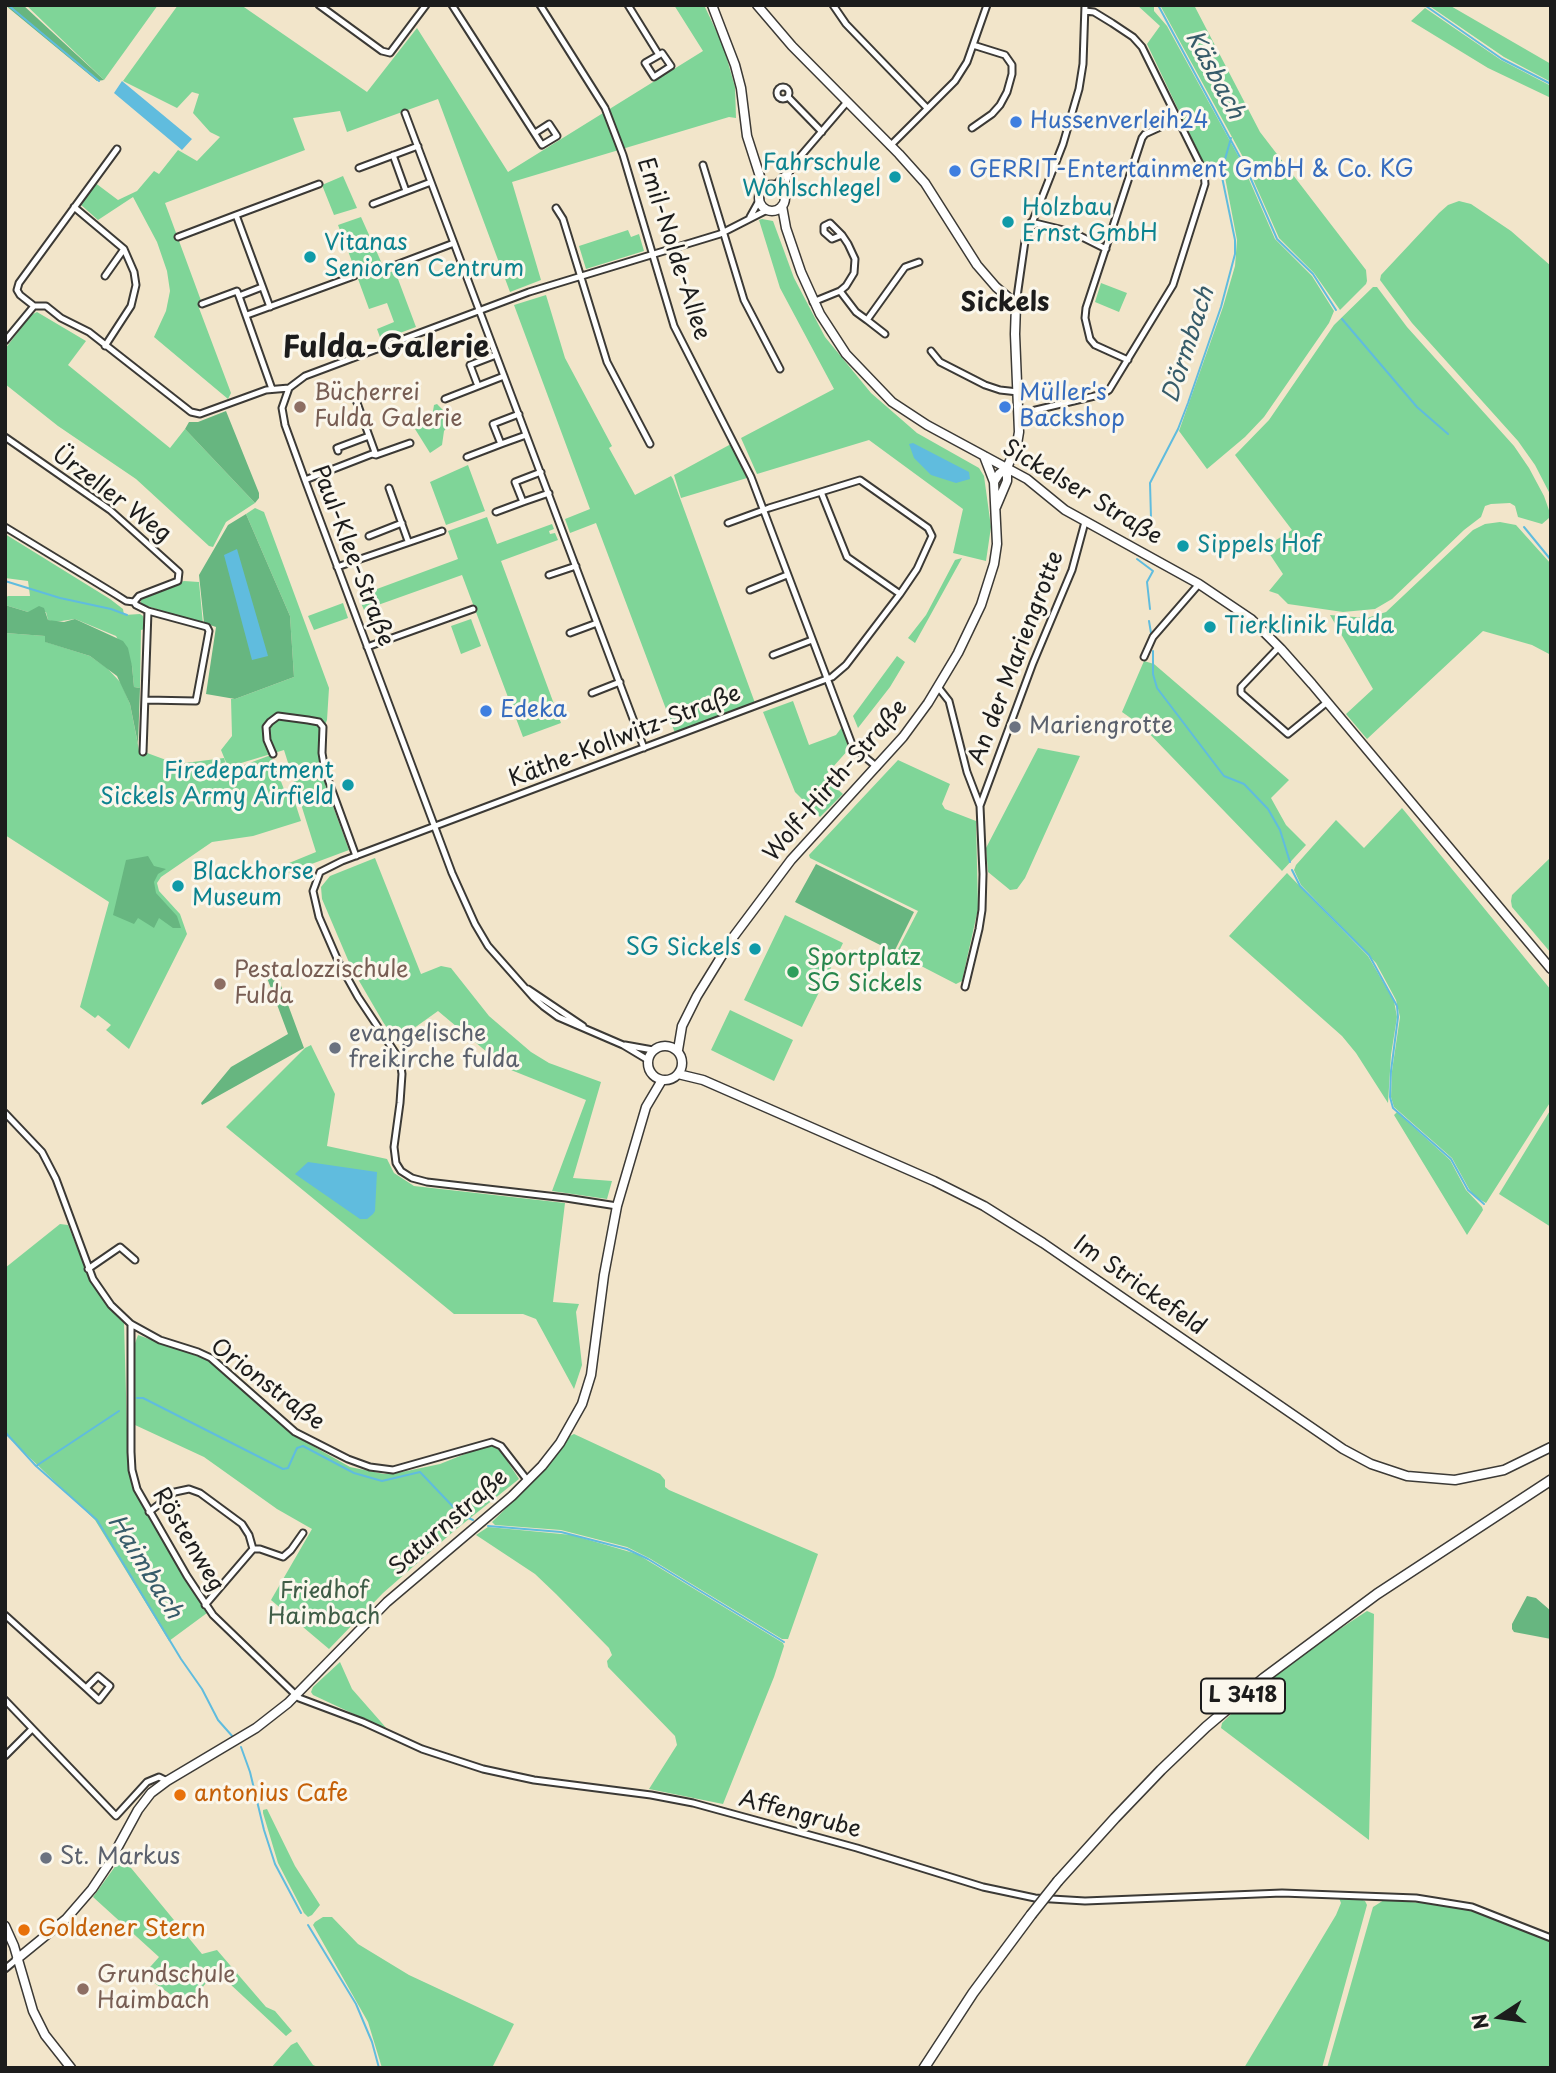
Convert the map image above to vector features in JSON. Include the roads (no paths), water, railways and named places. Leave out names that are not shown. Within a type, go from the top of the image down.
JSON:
[{"type":"main road","name":"L 3418","points":[[924,2068],[985,1975],[1031,1915],[1058,1881],[1143,1788],[1245,1694],[1356,1608],[1551,1480]]},
{"type":"street","points":[[318,5],[382,51],[390,53],[426,5]]},
{"type":"street","points":[[452,5],[535,133]]},
{"type":"street","name":"Emil-Nolde-Allee","points":[[540,5],[605,108],[623,155],[677,333],[735,442],[853,747],[877,767]]},
{"type":"street","points":[[628,5],[659,55]]},
{"type":"street","points":[[712,5],[738,76],[747,136],[758,169],[770,187],[783,192]]},
{"type":"street","points":[[757,5],[792,46],[925,183],[977,265],[996,287],[1016,304]]},
{"type":"street","points":[[833,5],[846,24],[927,108]]},
{"type":"street","points":[[890,146],[955,81],[967,62],[987,5]]},
{"type":"street","points":[[1016,304],[1022,259],[1031,222],[1074,111],[1083,64],[1085,8],[1103,17],[1138,42],[1178,119],[1203,172],[1205,184],[1173,285],[1109,390],[1103,394],[1019,414]]},
{"type":"street","points":[[972,128],[1000,105],[1012,74],[1012,65],[1004,55],[973,45]]},
{"type":"street","points":[[662,53],[671,66],[654,77],[645,63],[659,55],[662,53]]},
{"type":"street","points":[[788,97],[822,132]]},
{"type":"street","points":[[750,217],[770,187],[790,172],[847,102]]},
{"type":"street","points":[[405,113],[644,748]]},
{"type":"street","points":[[1128,360],[1095,345],[1090,339],[1086,308],[1142,138],[1144,134],[1178,119]]},
{"type":"street","points":[[359,168],[418,146]]},
{"type":"street","points":[[117,149],[19,283],[17,290],[23,299],[34,306],[46,306],[61,318],[89,332],[191,412],[200,414],[272,388],[289,388],[305,376],[480,310],[724,232],[750,217],[768,210],[778,210],[785,197],[783,192],[790,172]]},
{"type":"street","points":[[393,155],[406,191]]},
{"type":"street","points":[[703,165],[744,300],[780,369]]},
{"type":"street","points":[[373,204],[431,182]]},
{"type":"street","points":[[178,237],[319,184]]},
{"type":"street","points":[[760,199],[768,210]]},
{"type":"street","name":"Sickelser Straße","points":[[782,206],[786,228],[813,302],[846,354],[892,402],[927,425],[1027,479],[1065,510],[1085,522],[1199,584],[1238,609],[1279,647],[1551,969]]},
{"type":"street","points":[[74,207],[124,249],[134,272],[134,295],[128,314],[105,346]]},
{"type":"street","points":[[556,208],[563,219],[607,362],[650,444]]},
{"type":"street","name":"Sickelser Straße","points":[[768,210],[786,228]]},
{"type":"street","points":[[236,215],[270,307]]},
{"type":"street","points":[[1031,222],[1072,232],[1106,249]]},
{"type":"street","points":[[813,302],[840,291],[850,282],[855,267],[853,252],[842,235]]},
{"type":"street","points":[[396,265],[454,243]]},
{"type":"street","points":[[106,276],[124,249]]},
{"type":"street","points":[[867,320],[905,267],[919,262]]},
{"type":"street","points":[[247,315],[354,276]]},
{"type":"street","points":[[239,296],[262,287]]},
{"type":"street","points":[[202,304],[237,291],[272,388],[285,398]]},
{"type":"street","points":[[840,291],[856,312],[885,334]]},
{"type":"street","name":"Wolf-Hirth-Straße","points":[[996,508],[1017,444],[1019,414],[1016,304]]},
{"type":"street","points":[[5,341],[34,306]]},
{"type":"street","points":[[931,351],[940,362],[985,384],[1000,390],[1018,392]]},
{"type":"street","points":[[478,386],[470,365],[496,355]]},
{"type":"street","points":[[445,399],[504,376]]},
{"type":"street","name":"Paul-Klee-Straße","points":[[289,388],[282,408],[285,425],[459,891],[475,924],[488,946],[525,987],[586,1028],[648,1059]]},
{"type":"street","points":[[356,400],[376,455]]},
{"type":"street","points":[[501,444],[493,424],[519,414]]},
{"type":"street","points":[[467,457],[526,435]]},
{"type":"street","points":[[338,451],[337,448],[369,436]]},
{"type":"street","name":"Ürzeller Weg","points":[[5,438],[110,510],[179,572],[178,581],[139,596],[134,602]]},
{"type":"street","points":[[305,480],[372,454],[410,443]]},
{"type":"street","name":"Wolf-Hirth-Straße","points":[[664,1045],[682,1026],[714,965],[767,890],[917,719],[966,638],[989,582],[997,544],[994,482],[984,456]]},
{"type":"street","points":[[994,482],[1007,468]]},
{"type":"street","points":[[523,502],[516,482],[541,472]]},
{"type":"street","points":[[728,523],[860,480],[931,531],[930,543],[900,594],[845,665],[827,680]]},
{"type":"street","points":[[389,488],[408,541]]},
{"type":"street","points":[[821,492],[847,557],[900,594]]},
{"type":"street","points":[[496,512],[548,493]]},
{"type":"street","name":"An der Mariengrotte","points":[[981,806],[1033,663],[1072,570],[1085,522]]},
{"type":"street","points":[[369,536],[402,523]]},
{"type":"street","points":[[5,527],[126,601],[134,602],[136,606],[207,627],[209,631],[196,701],[146,700]]},
{"type":"street","points":[[337,567],[442,531]]},
{"type":"street","points":[[549,575],[576,566]]},
{"type":"street","points":[[750,590],[787,575]]},
{"type":"street","points":[[1144,657],[1153,637],[1199,584]]},
{"type":"street","points":[[368,647],[473,609]]},
{"type":"street","points":[[143,752],[148,611]]},
{"type":"street","points":[[570,633],[597,623]]},
{"type":"street","points":[[773,655],[812,640]]},
{"type":"street","points":[[1279,647],[1241,688],[1241,693],[1288,734],[1326,703]]},
{"type":"street","name":"Käthe-Kollwitz-Straße","points":[[617,1206],[426,1182],[401,1171],[396,1163],[394,1147],[401,1093],[400,1060],[358,997],[335,954],[314,903],[313,891],[320,872],[356,856],[827,680]]},
{"type":"street","points":[[592,693],[620,682]]},
{"type":"street","points":[[938,687],[949,701],[967,772],[981,806],[984,874],[982,910],[965,988]]},
{"type":"street","points":[[273,754],[267,740],[266,727],[278,716],[319,722],[323,727],[322,753],[325,771],[356,856]]},
{"type":"street","name":"Wolf-Hirth-Straße","points":[[678,1050],[682,1026]]},
{"type":"street","name":"Paul-Klee-Straße","points":[[623,1045],[653,1049]]},
{"type":"street","points":[[664,1045],[678,1050],[682,1065],[678,1074],[671,1079],[662,1080],[653,1075],[648,1059],[653,1049],[664,1045]]},
{"type":"street","name":"Im Strickefeld","points":[[682,1065],[704,1080],[934,1181],[992,1210],[1059,1253],[1343,1449],[1371,1464],[1415,1477],[1455,1480],[1504,1471],[1551,1447]]},
{"type":"street","name":"Im Strickefeld","points":[[678,1074],[704,1080]]},
{"type":"street","name":"Saturnstraße","points":[[17,1959],[76,1909],[97,1882],[145,1801],[167,1781],[256,1728],[296,1696],[387,1602],[528,1481],[560,1443],[587,1390],[595,1358],[604,1275],[617,1206],[649,1099],[653,1075]]},
{"type":"street","name":"Saturnstraße","points":[[649,1099],[662,1080]]},
{"type":"street","name":"Orionstraße","points":[[5,1113],[42,1152],[55,1179],[88,1269],[111,1305],[131,1324],[160,1340],[211,1358],[295,1432],[348,1459],[370,1467],[393,1470],[492,1442],[501,1446],[528,1481]]},
{"type":"street","points":[[88,1269],[120,1247],[135,1260]]},
{"type":"street","name":"Röstenweg","points":[[131,1324],[132,1470],[137,1489],[205,1605],[296,1696]]},
{"type":"street","points":[[149,1512],[175,1492],[189,1489],[200,1493],[242,1524],[253,1549]]},
{"type":"street","points":[[205,1605],[253,1549],[283,1557],[303,1533]]},
{"type":"street","points":[[5,1615],[99,1700],[110,1686],[98,1676],[86,1688]]},
{"type":"street","name":"Affengrube","points":[[296,1696],[422,1749],[483,1769],[534,1780],[694,1803],[857,1848],[952,1878],[1035,1898],[1068,1902],[1262,1894],[1416,1898],[1485,1911],[1551,1938]]},
{"type":"street","points":[[5,1700],[116,1816],[147,1782],[159,1777],[167,1781]]},
{"type":"street","points":[[5,1756],[32,1729]]},
{"type":"street","points":[[5,1926],[38,2022],[71,2068]]},
{"type":"street","points":[[5,1969],[17,1959]]},
{"type":"water","points":[[122,81],[192,139],[182,150],[114,93]]},
{"type":"water","points":[[913,443],[969,472],[970,479],[956,483],[931,475],[914,458],[909,444]]},
{"type":"water","points":[[237,549],[268,656],[252,660],[224,555]]},
{"type":"water","points":[[308,1162],[377,1172],[373,1214],[367,1219],[360,1219],[295,1174]]},
{"type":"waterway","points":[[8,5],[99,81]]},
{"type":"waterway","name":"Käsbach","points":[[1158,5],[1242,161]]},
{"type":"waterway","points":[[1426,6],[1502,59],[1551,84]]},
{"type":"waterway","name":"Dörmbach","points":[[1222,170],[1231,138]]},
{"type":"waterway","name":"Käsbach","points":[[1247,170],[1277,239],[1313,274],[1336,310]]},
{"type":"waterway","name":"Dörmbach","points":[[1151,518],[1150,483],[1178,429],[1188,403],[1221,307],[1235,254],[1235,240],[1222,177]]},
{"type":"waterway","name":"Käsbach","points":[[1342,319],[1417,407],[1448,434]]},
{"type":"waterway","name":"Käsbach","points":[[1524,527],[1551,560]]},
{"type":"waterway","name":"Dörmbach","points":[[1137,559],[1153,571],[1147,582],[1150,609]]},
{"type":"waterway","points":[[5,581],[127,615]]},
{"type":"waterway","name":"Dörmbach","points":[[1149,621],[1151,633]]},
{"type":"waterway","name":"Dörmbach","points":[[1153,651],[1153,674],[1157,688],[1224,776],[1244,784],[1268,809],[1280,830],[1290,862]]},
{"type":"waterway","name":"Dörmbach","points":[[1292,870],[1300,886],[1369,955],[1397,1006],[1391,1071],[1390,1097],[1393,1108],[1451,1159],[1468,1190],[1484,1204]]},
{"type":"waterway","points":[[137,1398],[143,1398],[283,1469],[288,1468],[297,1448],[303,1446],[354,1473],[382,1481],[420,1472],[460,1514],[473,1520]]},
{"type":"waterway","points":[[36,1466],[119,1411]]},
{"type":"waterway","name":"Haimbach","points":[[5,1432],[36,1466],[97,1520],[202,1689],[218,1720],[233,1737]]},
{"type":"waterway","points":[[488,1526],[561,1532],[627,1549],[784,1642]]},
{"type":"waterway","name":"Haimbach","points":[[241,1747],[275,1864],[301,1913]]},
{"type":"waterway","name":"Haimbach","points":[[308,1925],[356,2004],[372,2042],[379,2068]]},
{"type":"place","name":"Hussenverleih24","points":[[1016,122]]},
{"type":"place","name":"GERRIT-Entertainment GmbH & Co. KG","points":[[955,171]]},
{"type":"place","name":"Fahrschule Wohlschlegel","points":[[895,177]]},
{"type":"place","name":"Holzbau Ernst GmbH","points":[[1008,222]]},
{"type":"place","name":"Vitanas Senioren Centrum","points":[[310,257]]},
{"type":"place","name":"Bücherrei Fulda Galerie","points":[[300,407]]},
{"type":"place","name":"Müller's Backshop","points":[[1005,407]]},
{"type":"place","name":"Sippels Hof","points":[[1183,546]]},
{"type":"place","name":"Tierklinik Fulda","points":[[1210,627]]},
{"type":"place","name":"Edeka","points":[[486,711]]},
{"type":"place","name":"Mariengrotte","points":[[1015,727]]},
{"type":"place","name":"Firedepartment Sickels Army Airfield","points":[[348,785]]},
{"type":"place","name":"Blackhorse Museum","points":[[178,886]]},
{"type":"place","name":"SG Sickels","points":[[755,949]]},
{"type":"place","name":"Sportplatz SG Sickels","points":[[793,972]]},
{"type":"place","name":"Pestalozzischule Fulda","points":[[220,984]]},
{"type":"place","name":"evangelische freikirche fulda","points":[[335,1048]]},
{"type":"place","name":"antonius Cafe","points":[[180,1795]]},
{"type":"place","name":"St. Markus","points":[[46,1858]]},
{"type":"place","name":"Goldener Stern","points":[[24,1930]]},
{"type":"place","name":"Grundschule Haimbach","points":[[83,1989]]},
{"type":"district","name":"Sickels","points":[[1005,304]]},
{"type":"district","name":"Fulda-Galerie","points":[[386,349]]},
{"type":"park label","name":"Friedhof Haimbach","points":[[324,1605]]}]
